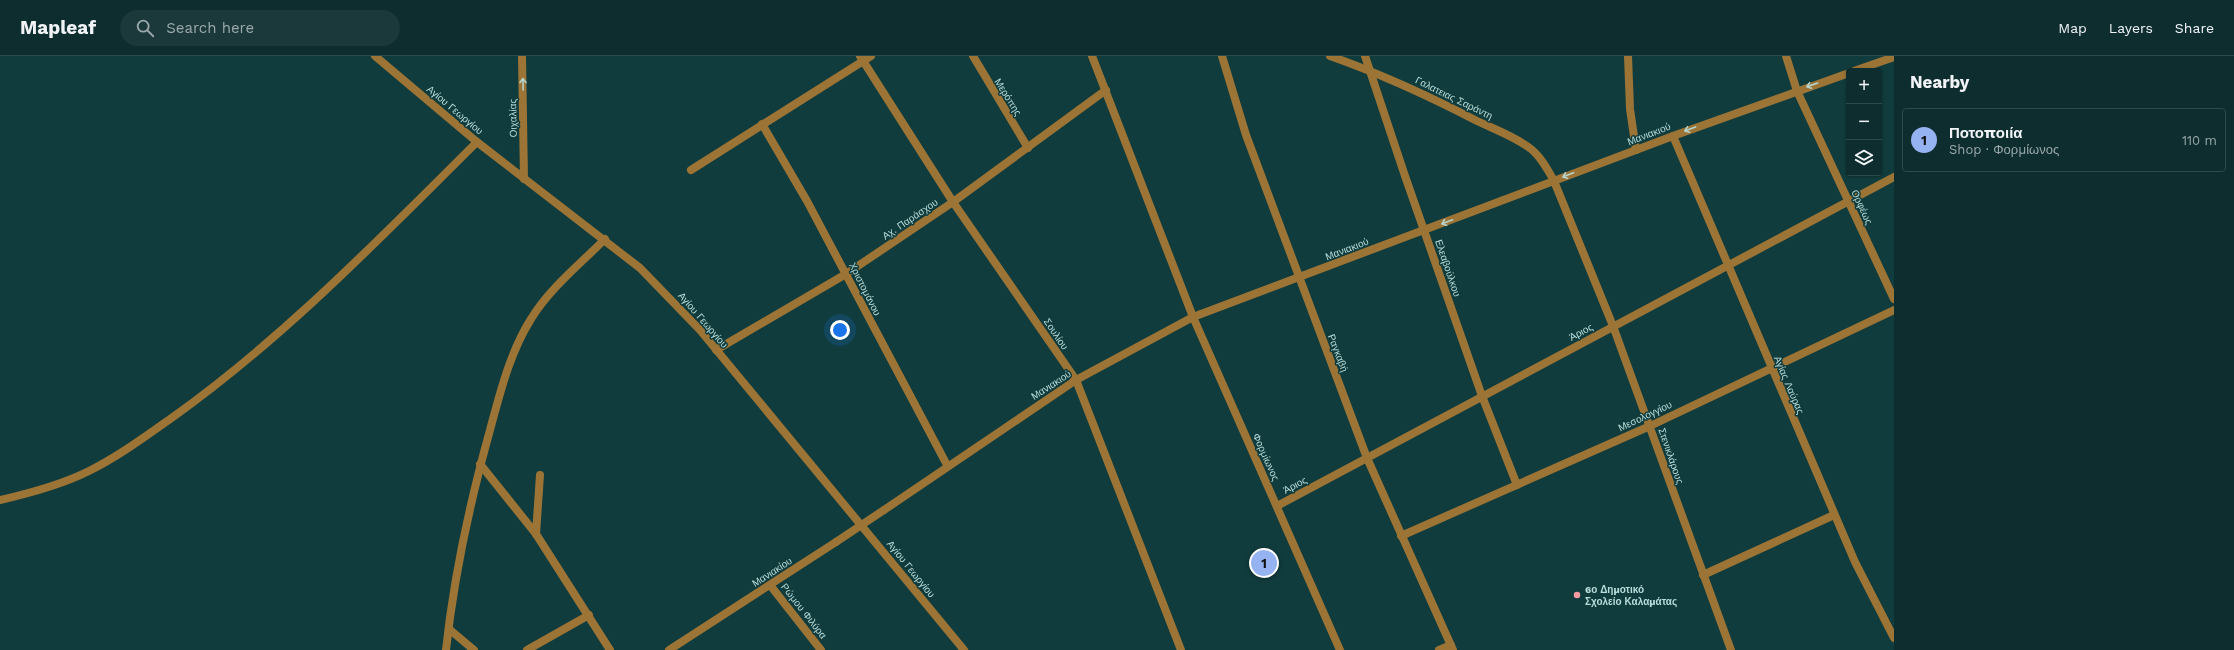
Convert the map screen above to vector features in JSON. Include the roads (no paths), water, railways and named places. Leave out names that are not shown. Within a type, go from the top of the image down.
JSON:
[{"type":"street","name":"Αγίου Γεωργίου","points":[[375,56],[477,142],[605,239],[654,281],[716,350],[964,650]]},
{"type":"street","name":"Οιχαλίας","points":[[522,56],[524,179]]},
{"type":"street","name":"Μερόπης","points":[[972,56],[1028,148]]},
{"type":"street","name":"Φορμίωνος","points":[[1092,56],[1193,317],[1340,650]]},
{"type":"street","name":"Ραγκαβή","points":[[1222,56],[1246,135],[1298,278],[1367,458],[1452,647]]},
{"type":"street","name":"Γαλατειας Σαράντη","points":[[1330,56],[1370,70],[1424,93],[1530,149],[1554,180]]},
{"type":"street","name":"Ελεαβούλκου","points":[[1366,56],[1482,396],[1517,485]]},
{"type":"street","points":[[1628,56],[1630,109],[1636,150]]},
{"type":"street","name":"Ορφέως","points":[[1786,56],[1797,91],[1894,299]]},
{"type":"street","points":[[691,170],[865,57]]},
{"type":"street","name":"Σουλίου","points":[[865,57],[954,202],[1076,380],[1181,650]]},
{"type":"street","points":[[1863,68],[1894,57]]},
{"type":"street","name":"Μανιακιού","points":[[884,510],[947,465],[1076,380],[1193,317],[1554,180],[1846,74]]},
{"type":"street","name":"Αχ. Παράσχου","points":[[716,350],[846,274],[954,202],[1106,90]]},
{"type":"street","name":"Χριστομάνου","points":[[762,124],[804,194],[947,465]]},
{"type":"street","name":"Αγίας Λαύρας","points":[[1673,136],[1854,562],[1894,638]]},
{"type":"street","points":[[0,500],[52,487],[90,471],[130,447],[222,382],[294,320],[477,142]]},
{"type":"street","name":"Άριος","points":[[1277,506],[1894,177]]},
{"type":"street","name":"Στενικλάρους","points":[[1554,180],[1613,326],[1731,650]]},
{"type":"street","points":[[446,650],[456,578],[480,464],[507,371],[531,318],[555,289],[605,239]]},
{"type":"street","name":"Μεσολογγίου","points":[[1402,536],[1650,426],[1894,310]]},
{"type":"street","points":[[480,464],[536,534],[610,650]]},
{"type":"street","points":[[536,534],[540,475]]},
{"type":"street","name":"Μανιακίου","points":[[669,650],[884,510]]},
{"type":"street","points":[[1703,575],[1834,515]]},
{"type":"street","name":"Ρώμου Φιλύρα","points":[[770,585],[821,650]]},
{"type":"street","points":[[527,650],[589,615]]},
{"type":"street","points":[[449,629],[474,650]]},
{"type":"street","points":[[1439,650],[1452,647]]},
{"type":"place","name":"Ποτοποιία","points":[[1264,563]]},
{"type":"place","name":"6ο Δημοτικό Σχολείο Καλαμάτας","points":[[1577,595]]}]
